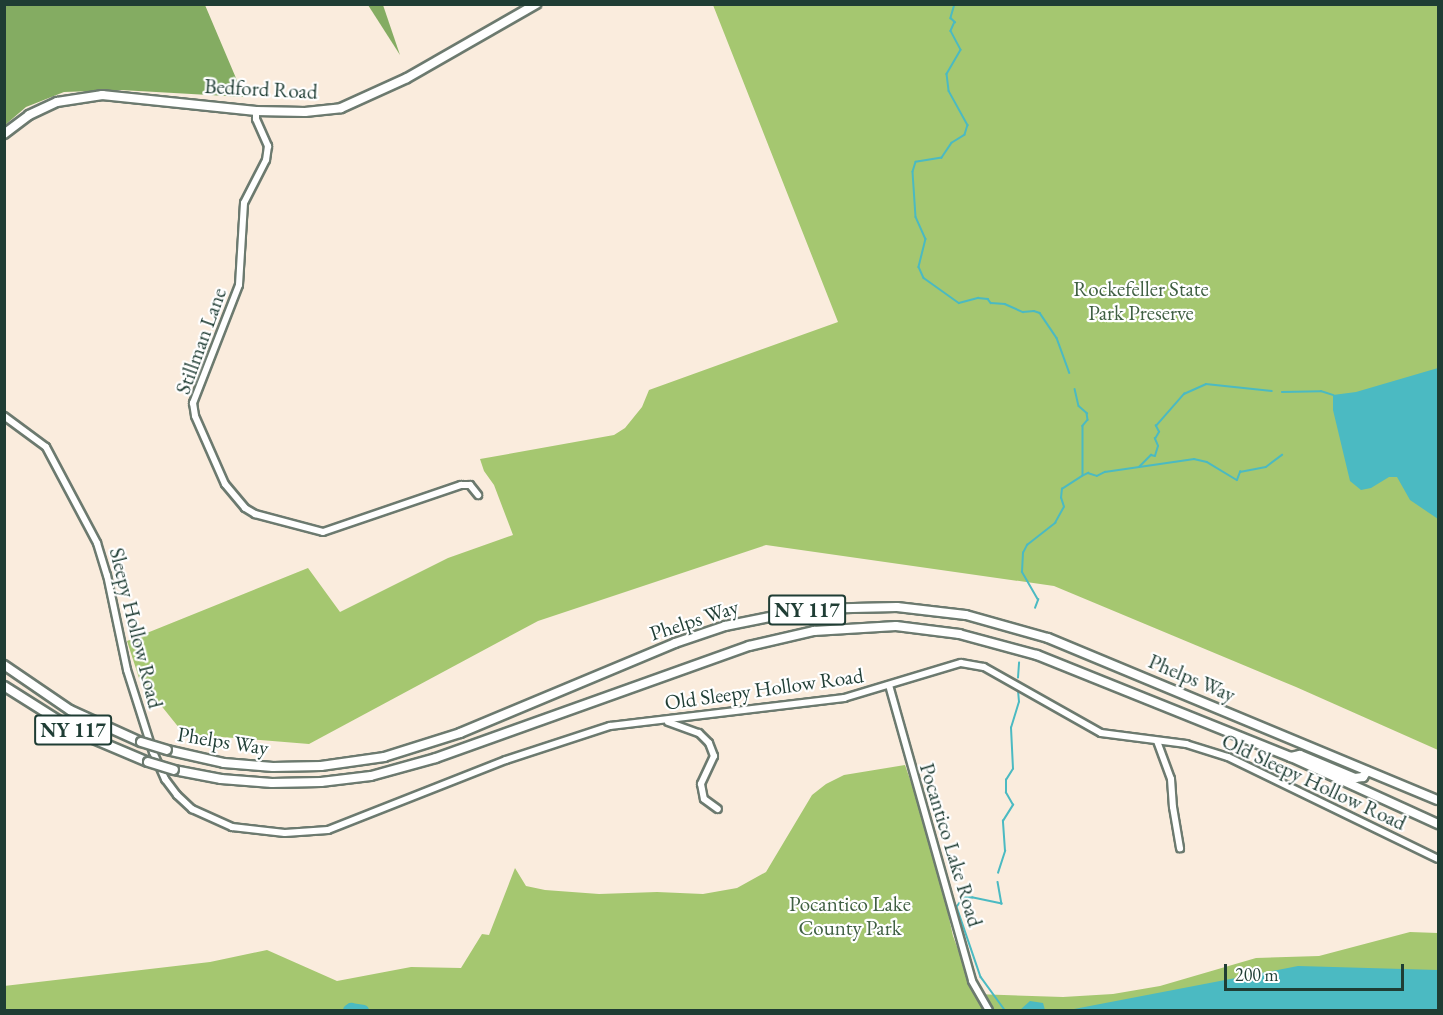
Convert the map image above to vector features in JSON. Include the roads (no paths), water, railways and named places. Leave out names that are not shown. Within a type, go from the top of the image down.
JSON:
[{"type":"main road","name":"Bedford Road","points":[[4,134],[29,115],[57,102],[102,95],[256,111],[305,112],[350,105],[407,78],[536,4]]},
{"type":"main road","name":"Phelps Way","points":[[4,665],[70,710],[141,742],[167,750],[209,760],[273,767],[337,765],[384,757],[452,735],[709,631],[792,612],[880,606],[966,615],[1040,635],[1438,800]]},
{"type":"main road","name":"Phelps Way","points":[[4,686],[76,732],[148,762],[174,770],[272,783],[321,782],[371,776],[451,753],[757,644],[814,632],[880,626],[946,631],[1017,648],[1291,757],[1438,824]]},
{"type":"main road","points":[[1291,757],[1300,754],[1355,778],[1362,777],[1367,771]]},
{"type":"street","name":"Stillman Lane","points":[[256,111],[256,119],[268,146],[266,160],[244,203],[239,285],[193,403],[195,416],[225,484],[245,508],[255,514],[323,532],[461,485],[470,485],[478,495]]},
{"type":"street","name":"Sleepy Hollow Road","points":[[4,416],[46,447],[97,543],[107,575],[127,670],[161,771]]},
{"type":"street","name":"Old Sleepy Hollow Road","points":[[161,771],[177,795],[192,809],[211,820],[243,830],[307,833],[347,824],[506,760],[610,726],[665,722],[844,698],[889,686],[950,665],[971,663],[1021,686],[1086,727],[1117,736],[1186,744],[1228,757],[1438,859]]},
{"type":"street","name":"Pocantico Lake Road","points":[[889,686],[972,981],[989,1011]]},
{"type":"street","points":[[665,722],[699,733],[710,743],[714,756],[701,784],[704,799],[718,809]]},
{"type":"street","points":[[1157,741],[1171,778],[1180,848]]},
{"type":"water","points":[[1438,368],[1438,519],[1410,500],[1397,477],[1389,477],[1371,488],[1361,490],[1350,481],[1333,410],[1333,395],[1356,392]]},
{"type":"water","points":[[1298,966],[1438,970],[1438,1010],[1069,1010]]},
{"type":"water","points":[[1030,1001],[1043,1003],[1045,1010],[1020,1010]]},
{"type":"waterway","points":[[955,4],[951,18],[955,22],[951,31],[961,50],[947,74],[949,91],[968,125],[965,135],[952,143],[942,158],[916,162],[913,172],[916,217],[926,239],[919,267],[924,278],[959,303],[978,298],[988,299],[991,303],[1005,304],[1023,312],[1040,313],[1057,338],[1070,373]]},
{"type":"waterway","points":[[1139,467],[1151,455],[1155,456],[1158,446],[1155,439],[1159,432],[1156,426],[1184,394],[1206,384],[1272,391]]},
{"type":"waterway","points":[[1075,389],[1079,406],[1087,413],[1088,420],[1083,426],[1083,474]]},
{"type":"waterway","points":[[1282,392],[1321,391],[1333,395]]},
{"type":"waterway","points":[[1035,608],[1038,600],[1022,572],[1023,553],[1027,545],[1055,523],[1064,507],[1061,498],[1062,489],[1082,476],[1088,473],[1097,476],[1105,472],[1194,459],[1207,462],[1237,480],[1240,472],[1266,467],[1282,455]]},
{"type":"waterway","points":[[1018,678],[1019,663]]},
{"type":"waterway","points":[[998,873],[1005,851],[1003,821],[1013,805],[1006,793],[1006,780],[1013,769],[1011,728],[1019,702],[1018,690]]},
{"type":"waterway","points":[[998,882],[1002,904],[964,898],[957,907],[981,977],[1005,1010]]},
{"type":"waterway","points":[[348,1010],[351,1008],[364,1010]]},
{"type":"park label","name":"Rockefeller State Park Preserve","points":[[1141,301]]},
{"type":"park label","name":"Pocantico Lake County Park","points":[[850,916]]}]
